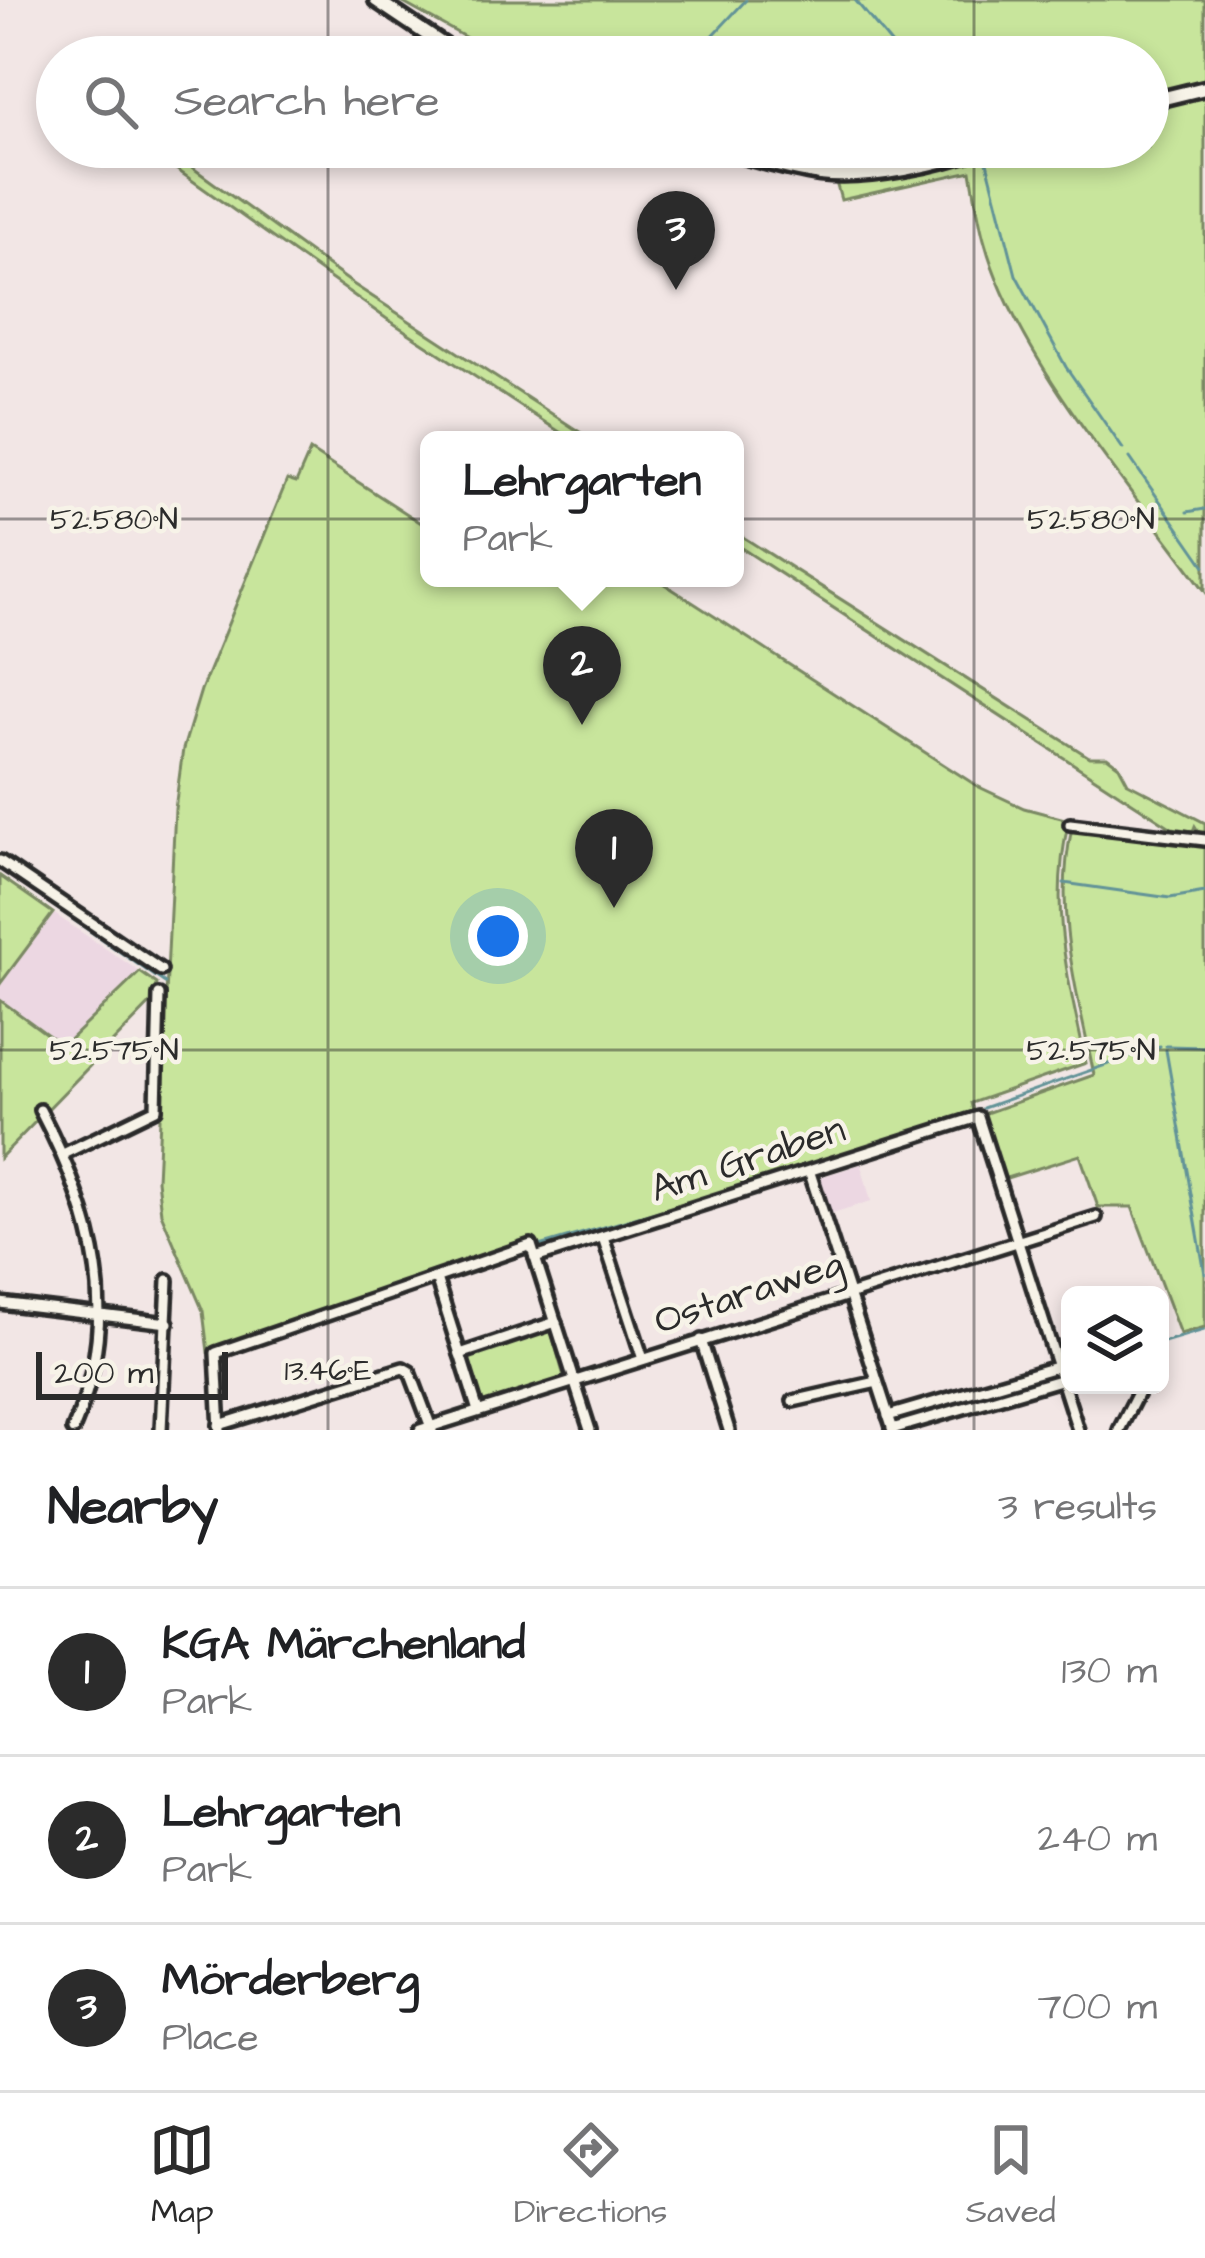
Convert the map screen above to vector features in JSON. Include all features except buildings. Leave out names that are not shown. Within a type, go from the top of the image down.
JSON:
[{"type":"main road","points":[[376,0],[430,36]]},
{"type":"main road","points":[[1169,97],[1205,88]]},
{"type":"main road","points":[[796,168],[838,175],[877,168]]},
{"type":"street","points":[[1070,824],[1205,841]]},
{"type":"street","points":[[0,861],[160,970]]},
{"type":"street","points":[[63,1154],[156,1109],[159,995]]},
{"type":"street","points":[[40,1110],[63,1154],[89,1227],[99,1281],[91,1376],[73,1430]]},
{"type":"street","name":"Am Graben","points":[[535,1258],[978,1118],[1017,1239]]},
{"type":"street","points":[[810,1173],[892,1430],[1061,1380]]},
{"type":"street","name":"Ostaraweg","points":[[428,1429],[1096,1217]]},
{"type":"street","points":[[603,1238],[643,1360]]},
{"type":"street","points":[[1017,1239],[1061,1371]]},
{"type":"street","points":[[428,1429],[407,1368],[219,1428],[216,1353],[531,1245],[590,1430]]},
{"type":"street","points":[[436,1278],[478,1411]]},
{"type":"street","points":[[161,1430],[168,1280]]},
{"type":"street","points":[[0,1303],[168,1323]]},
{"type":"street","points":[[460,1354],[556,1322]]},
{"type":"street","points":[[701,1340],[729,1430]]},
{"type":"street","points":[[888,1416],[1061,1365]]},
{"type":"street","points":[[793,1401],[877,1382]]},
{"type":"street","points":[[1070,1394],[1078,1430]]},
{"type":"street","points":[[1119,1430],[1137,1394]]},
{"type":"shaded area","points":[[53,913],[140,972],[63,1046],[0,1000],[0,984]]},
{"type":"shaded area","points":[[861,1164],[871,1201],[826,1215],[815,1179]]},
{"type":"green space","points":[[398,0],[1205,0],[1205,591],[1080,423],[1023,332],[985,243],[971,171],[841,200],[832,168],[1169,168],[1169,36],[463,36]]},
{"type":"green space","points":[[175,168],[193,168],[353,284],[578,431],[558,431],[387,319]]},
{"type":"green space","points":[[310,451],[420,522],[420,587],[669,587],[977,786],[1024,808],[1069,820],[1060,913],[1086,1063],[971,1103],[974,1115],[537,1255],[532,1239],[208,1352],[203,1311],[161,1213],[157,1180],[175,809],[183,749],[201,690],[287,480],[296,483]]},
{"type":"green space","points":[[744,538],[1089,757],[1107,757],[1119,766],[1128,783],[1205,823],[1205,842],[1195,826],[1193,831],[1172,828],[744,550]]},
{"type":"green space","points":[[1072,828],[1205,844],[1205,1327],[1180,1334],[1169,1305],[1169,1286],[1162,1286],[1132,1207],[1098,1207],[1080,1155],[1000,1180],[980,1115],[1094,1075],[1066,921]]},
{"type":"green space","points":[[0,876],[53,913],[0,984]]},
{"type":"green space","points":[[140,972],[157,984],[155,999],[0,1158],[0,1000],[63,1046]]},
{"type":"green space","points":[[550,1327],[565,1380],[478,1403],[467,1355]]},
{"type":"waterway","points":[[713,36],[746,0]]},
{"type":"waterway","points":[[855,0],[885,36]]},
{"type":"waterway","points":[[758,168],[766,170]]},
{"type":"waterway","points":[[821,168],[855,168]]},
{"type":"waterway","points":[[923,171],[940,168]]},
{"type":"waterway","points":[[989,168],[1016,275],[1066,367],[1123,449]]},
{"type":"waterway","points":[[782,174],[831,183],[896,176]]},
{"type":"waterway","points":[[1130,458],[1205,566]]},
{"type":"waterway","points":[[1187,512],[1205,509]]},
{"type":"waterway","points":[[0,869],[165,983]]},
{"type":"waterway","points":[[1064,883],[1170,898],[1205,892]]},
{"type":"waterway","points":[[983,1108],[1160,1046]]},
{"type":"waterway","points":[[1166,1046],[1205,1047]]},
{"type":"waterway","points":[[1166,1050],[1205,1274]]},
{"type":"waterway","points":[[859,1150],[969,1113]]},
{"type":"waterway","points":[[539,1246],[762,1181]]},
{"type":"waterway","points":[[1169,1340],[1204,1330]]},
{"type":"waterway","points":[[900,1420],[1054,1374]]},
{"type":"place","name":"Mörderberg","points":[[676,290]]},
{"type":"place","name":"Lehrgarten","points":[[582,725]]},
{"type":"place","name":"KGA Märchenland","points":[[614,908]]}]
